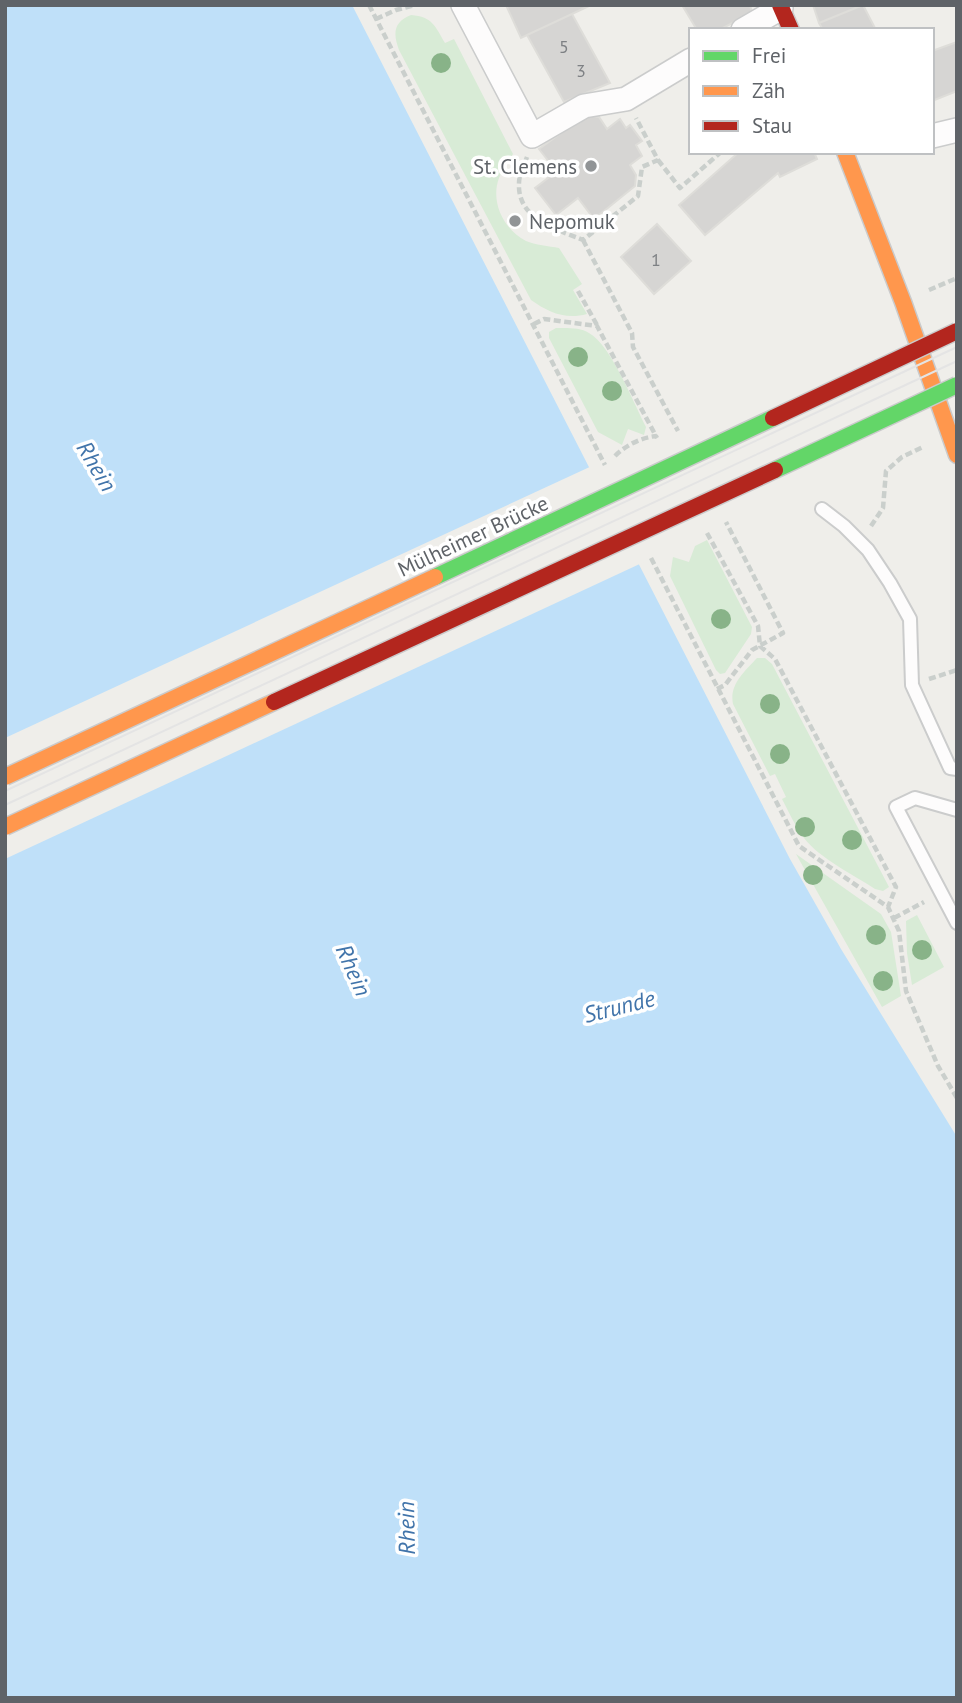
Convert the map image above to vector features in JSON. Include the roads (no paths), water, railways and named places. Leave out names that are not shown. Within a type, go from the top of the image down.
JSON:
[{"type":"main road","points":[[780,7],[790,28]]},
{"type":"main road","points":[[850,154],[957,455]]},
{"type":"main road","name":"Mülheimer Brücke","points":[[5,764],[692,446],[957,318]]},
{"type":"main road","name":"Mülheimer Brücke","points":[[5,777],[957,331]]},
{"type":"main road","points":[[5,827],[957,385]]},
{"type":"street","points":[[463,5],[532,136],[584,106],[626,99],[689,61]]},
{"type":"street","points":[[746,28],[780,7]]},
{"type":"street","points":[[934,136],[957,130]]},
{"type":"lane","points":[[822,509],[860,543],[890,583],[910,620],[912,685],[950,768],[957,769]]},
{"type":"lane","points":[[957,810],[915,798],[896,807],[957,923]]},
{"type":"water","points":[[5,5],[352,5],[790,859],[841,949],[957,1137],[957,1698],[5,1698]]},
{"type":"tram line","points":[[5,791],[957,347]]},
{"type":"tram line","points":[[5,805],[957,361]]},
{"type":"place","name":"St. Clemens","points":[[591,166]]},
{"type":"place","name":"Nepomuk","points":[[515,221]]},
{"type":"water label","name":"Rhein","points":[[97,466]]},
{"type":"water label","name":"Rhein","points":[[354,970]]},
{"type":"water label","name":"Strunde","points":[[619,1006]]},
{"type":"water label","name":"Rhein","points":[[406,1528]]}]
